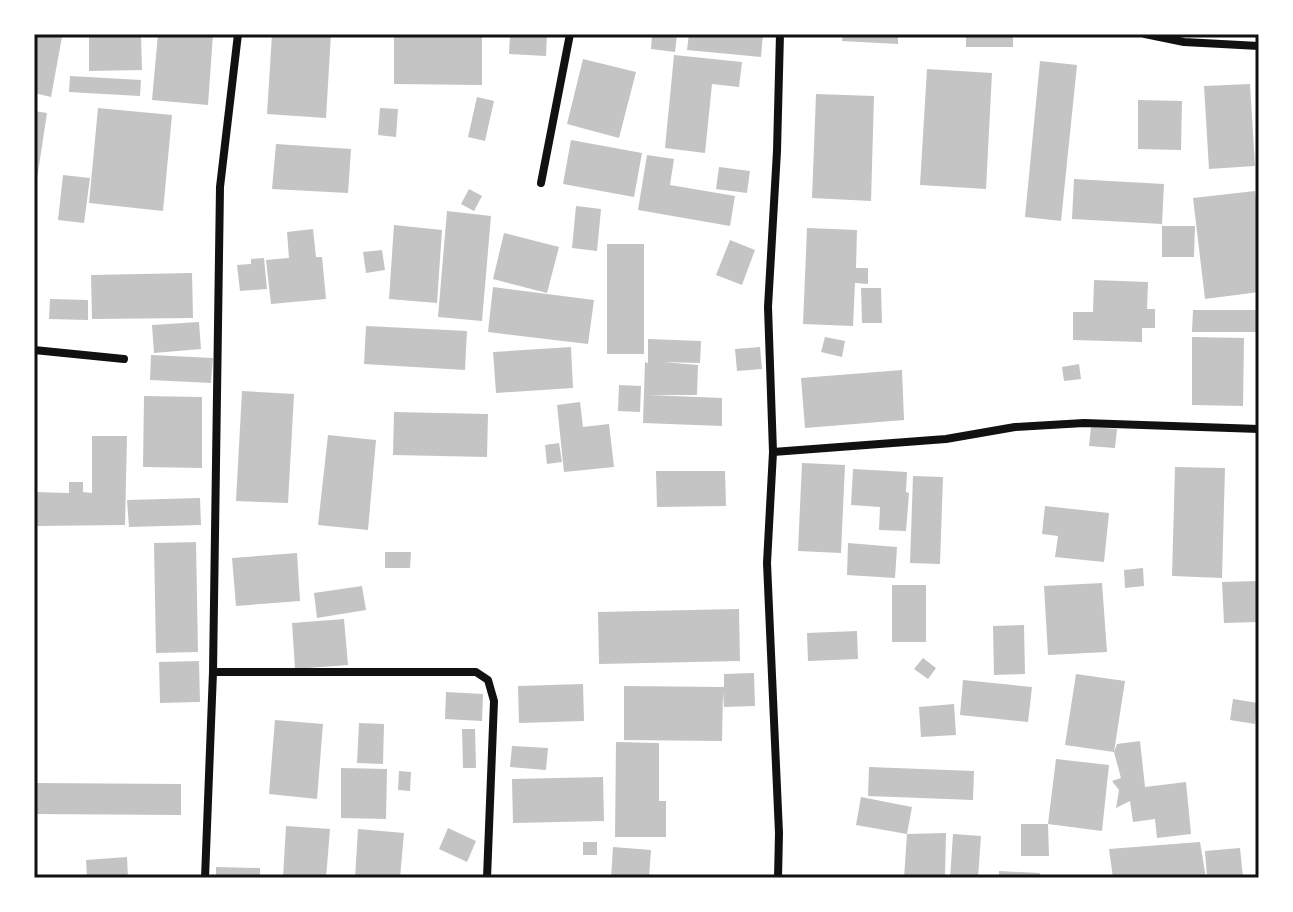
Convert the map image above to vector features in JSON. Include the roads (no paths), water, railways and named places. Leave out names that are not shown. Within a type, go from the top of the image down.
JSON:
[{"type":"street","points":[[205,878],[213,672],[220,187],[238,34]]},
{"type":"street","points":[[541,183],[570,34]]},
{"type":"street","points":[[778,878],[779,833],[767,563],[773,452],[768,307],[780,34]]},
{"type":"street","points":[[1145,34],[1184,42],[1259,46]]},
{"type":"street","points":[[34,350],[124,359]]},
{"type":"street","points":[[773,452],[946,439],[1015,427],[1084,423],[1259,429]]},
{"type":"street","points":[[213,672],[476,672],[488,680],[494,701],[487,878]]}]
